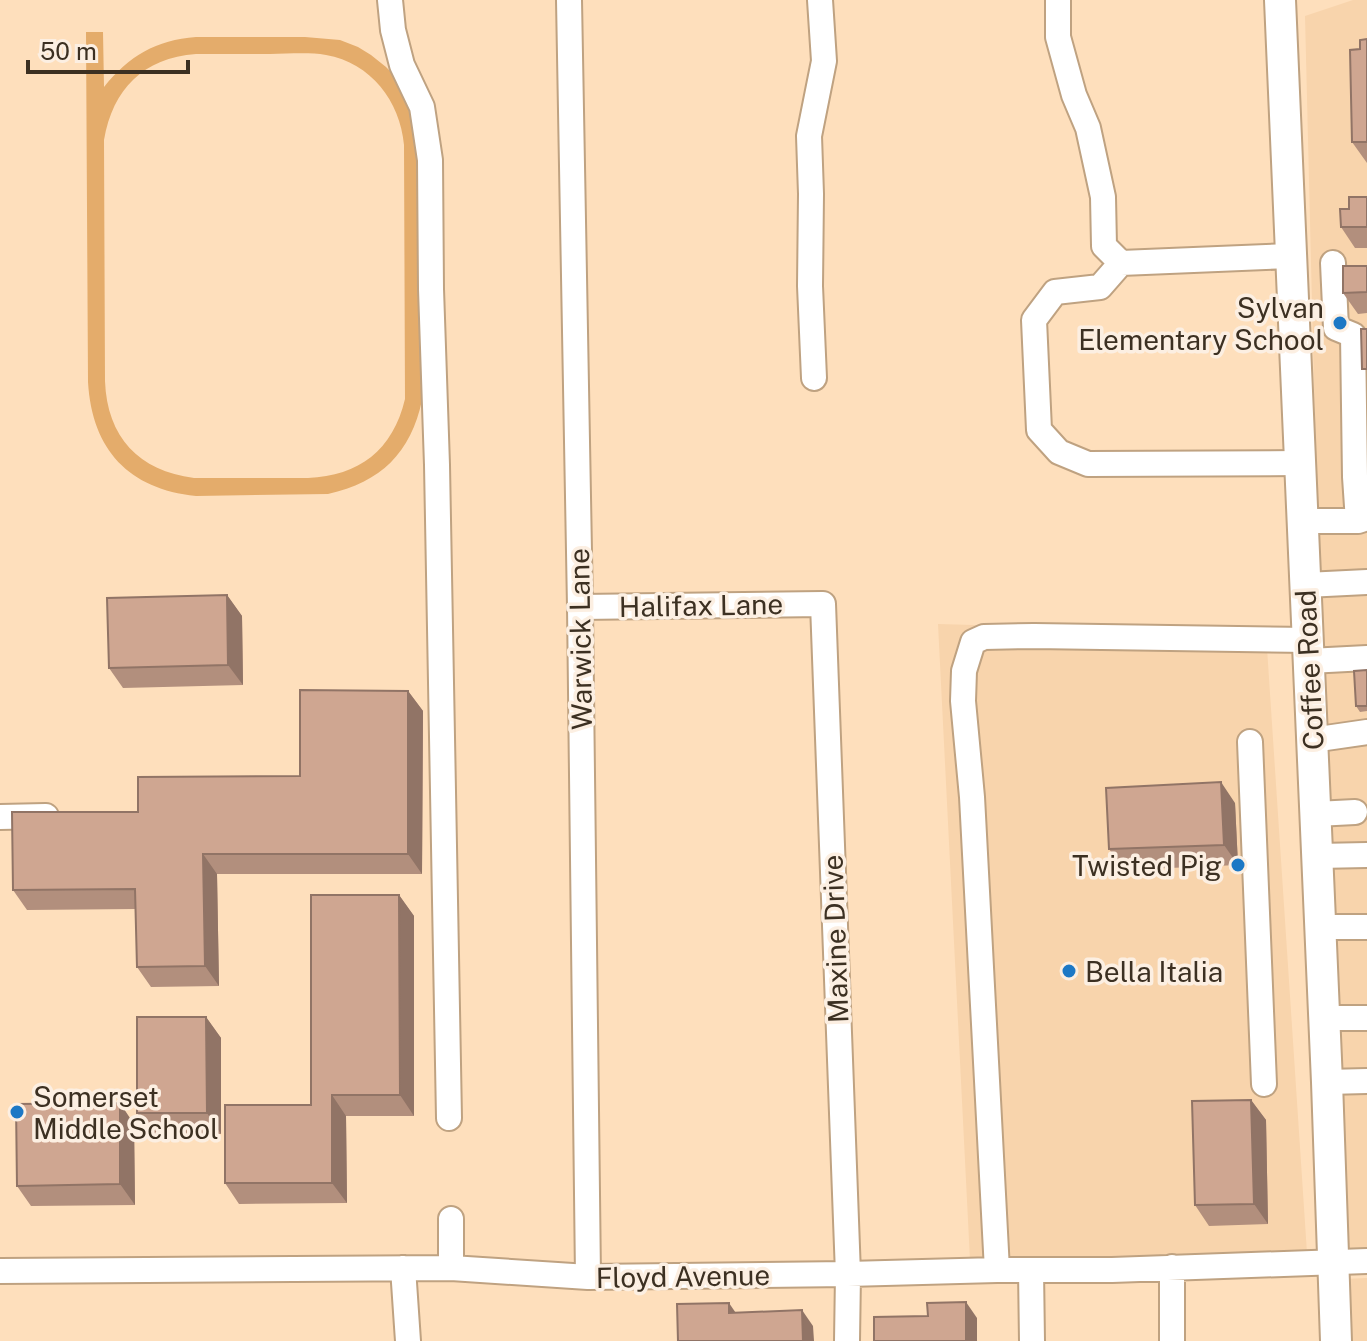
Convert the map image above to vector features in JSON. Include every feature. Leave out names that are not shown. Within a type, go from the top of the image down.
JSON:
[{"type":"main road","name":"Coffee Road","points":[[1280,0],[1325,1018],[1336,1341]]},
{"type":"street","points":[[390,0],[393,30],[402,65],[422,107],[430,160],[449,1118]]},
{"type":"street","name":"Warwick Lane","points":[[569,0],[588,1277]]},
{"type":"street","points":[[814,378],[809,136],[824,61],[820,0]]},
{"type":"street","points":[[1058,0],[1058,37],[1074,95],[1088,128],[1103,197],[1104,246],[1121,263]]},
{"type":"street","points":[[1291,256],[1121,263],[1100,287],[1055,292],[1034,320],[1039,430],[1059,452],[1088,464],[1300,463]]},
{"type":"street","points":[[1303,521],[1363,520],[1355,477],[1360,392],[1353,335],[1336,328],[1333,263]]},
{"type":"street","points":[[1306,592],[1367,582]]},
{"type":"street","points":[[1306,592],[1367,598]]},
{"type":"street","name":"Halifax Lane","points":[[580,607],[823,604]]},
{"type":"street","name":"Maxine Drive","points":[[823,604],[848,1274],[847,1341]]},
{"type":"street","points":[[997,1270],[972,797],[963,701],[964,671],[973,642],[984,637],[1034,636],[1309,651],[1367,658]]},
{"type":"street","points":[[1312,740],[1367,732]]},
{"type":"street","points":[[1250,742],[1264,1084]]},
{"type":"street","points":[[1316,814],[1355,812]]},
{"type":"street","points":[[0,817],[71,815]]},
{"type":"street","points":[[1318,856],[1367,855]]},
{"type":"street","points":[[1320,927],[1367,927]]},
{"type":"street","points":[[1325,1018],[1367,1018]]},
{"type":"street","points":[[1327,1082],[1367,1081]]},
{"type":"street","points":[[451,1219],[451,1268]]},
{"type":"street","name":"Floyd Avenue","points":[[0,1271],[451,1268],[588,1277],[1367,1261]]},
{"type":"street","points":[[1172,1267],[1172,1341]]},
{"type":"street","points":[[403,1268],[408,1341]]},
{"type":"street","points":[[1031,1270],[1032,1341]]},
{"type":"shaded area","name":"Sylvan Elementary School","points":[[1353,0],[1367,0],[1367,1249],[1349,1250],[1320,632],[1305,16]]},
{"type":"shaded area","points":[[86,32],[103,32],[104,87],[123,67],[144,52],[168,42],[196,37],[340,40],[358,47],[386,67],[397,78],[419,127],[422,400],[410,435],[391,462],[364,482],[328,494],[196,496],[172,492],[133,475],[118,462],[97,428],[88,382]],"holes":[[[196,54],[312,54],[342,59],[357,66],[380,86],[396,114],[404,145],[405,399],[392,433],[382,446],[358,466],[343,472],[308,478],[194,478],[174,474],[142,459],[130,448],[112,419],[105,381],[104,140],[108,122],[123,91],[134,79],[161,62]]]},
{"type":"shaded area","points":[[938,624],[1266,633],[1307,1253],[970,1260]]},
{"type":"shaded area","points":[[1367,1278],[1367,1341],[1346,1341],[1344,1279]]},
{"type":"building","points":[[1367,39],[1367,142],[1352,142],[1350,50],[1360,49],[1360,40]]},
{"type":"building","points":[[1349,197],[1367,197],[1367,227],[1341,227],[1340,209],[1349,209]]},
{"type":"building","points":[[1343,266],[1367,266],[1367,292],[1343,293]]},
{"type":"building","points":[[1361,329],[1367,329],[1367,369],[1362,369]]},
{"type":"building","points":[[227,595],[228,665],[109,668],[107,598]]},
{"type":"building","points":[[1367,670],[1367,706],[1356,706],[1354,671]]},
{"type":"building","points":[[300,690],[408,691],[408,854],[203,854],[205,966],[137,967],[135,889],[13,890],[12,812],[138,812],[138,777],[300,776]]},
{"type":"building","points":[[1221,782],[1224,845],[1109,849],[1106,788]]},
{"type":"building","points":[[311,895],[399,895],[400,1095],[332,1095],[332,1183],[225,1183],[225,1105],[311,1105]]},
{"type":"building","points":[[137,1017],[206,1017],[207,1113],[137,1113]]},
{"type":"building","points":[[1251,1100],[1254,1204],[1195,1205],[1192,1101]]},
{"type":"building","points":[[120,1103],[120,1184],[17,1186],[16,1104]]},
{"type":"building","points":[[966,1302],[966,1341],[874,1341],[874,1317],[928,1316],[927,1303]]},
{"type":"building","points":[[729,1303],[729,1313],[802,1310],[803,1341],[678,1341],[677,1304]]},
{"type":"place","name":"Sylvan Elementary School","points":[[1340,323]]},
{"type":"place","name":"Twisted Pig","points":[[1238,865]]},
{"type":"place","name":"Bella Italia","points":[[1069,971]]},
{"type":"place","name":"Somerset Middle School","points":[[17,1112]]}]
